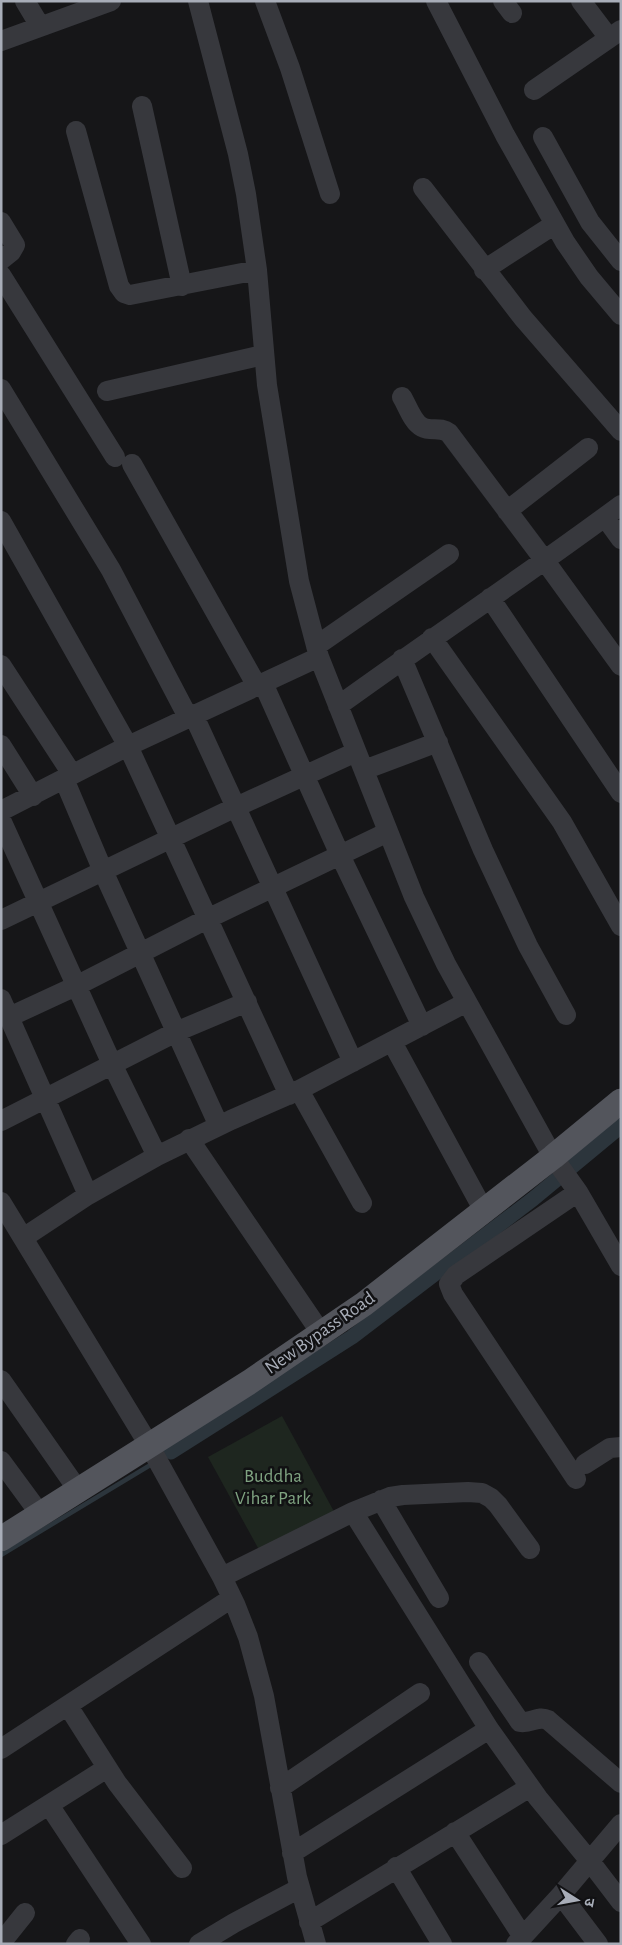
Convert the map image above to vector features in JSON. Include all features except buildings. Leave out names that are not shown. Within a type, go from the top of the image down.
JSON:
[{"type":"main road","name":"New Bypass Road","points":[[1,1538],[251,1381],[321,1334],[364,1304],[484,1211],[565,1174],[621,1101]]},
{"type":"street","points":[[25,1],[40,26]]},
{"type":"street","points":[[1,41],[40,26],[63,8],[111,1]]},
{"type":"street","points":[[198,1],[238,154],[257,270],[263,355],[299,581],[318,651],[414,897],[446,964],[565,1174],[618,1253]]},
{"type":"street","points":[[265,1],[290,68],[330,194]]},
{"type":"street","points":[[436,1],[505,135],[554,224],[589,277],[621,315]]},
{"type":"street","points":[[534,90],[615,34],[581,1]]},
{"type":"street","points":[[142,106],[182,286]]},
{"type":"street","points":[[76,131],[119,286],[124,293],[130,295],[257,270]]},
{"type":"street","points":[[543,138],[590,222],[621,261]]},
{"type":"street","points":[[422,188],[484,270],[538,336],[621,431]]},
{"type":"street","points":[[1,222],[15,245],[11,252],[1,260]]},
{"type":"street","points":[[484,270],[554,224]]},
{"type":"street","points":[[1,275],[123,460],[260,685],[422,1026]]},
{"type":"street","points":[[107,391],[263,355]]},
{"type":"street","points":[[1,389],[111,570],[191,716],[236,807],[353,1062]]},
{"type":"street","points":[[402,397],[418,424],[427,428],[445,430],[449,433],[621,666]]},
{"type":"street","points":[[507,512],[588,448]]},
{"type":"street","points":[[338,706],[613,511],[621,539]]},
{"type":"street","points":[[1,521],[128,746],[207,919],[294,1093],[362,1203]]},
{"type":"street","points":[[1,811],[34,796],[128,746],[260,685],[318,651],[449,554]]},
{"type":"street","points":[[490,598],[621,793]]},
{"type":"street","points":[[432,638],[562,822],[621,926]]},
{"type":"street","points":[[402,659],[483,850],[528,946],[566,1015]]},
{"type":"street","points":[[1,665],[68,777],[103,871],[178,1032],[219,1126]]},
{"type":"street","points":[[1,920],[304,776],[438,742]]},
{"type":"street","points":[[1,745],[34,796]]},
{"type":"street","points":[[1,820],[112,1064],[157,1156]]},
{"type":"street","points":[[88,1195],[5,1008],[76,986],[142,954],[207,919],[388,832]]},
{"type":"street","points":[[1,1121],[178,1032],[247,1002]]},
{"type":"street","points":[[23,1238],[88,1195],[157,1156],[190,1139],[294,1093],[467,1002]]},
{"type":"street","points":[[392,1042],[484,1211]]},
{"type":"street","points":[[190,1139],[321,1334]]},
{"type":"street","points":[[565,1174],[456,1275],[449,1284],[452,1294],[580,1472],[610,1448],[621,1447]]},
{"type":"street","points":[[1,1202],[149,1445],[232,1598],[258,1667],[292,1853],[316,1944]]},
{"type":"street","points":[[1,1380],[78,1490]]},
{"type":"street","points":[[1,1461],[40,1514]]},
{"type":"street","points":[[222,1577],[381,1500],[417,1494],[482,1493],[498,1505],[530,1549]]},
{"type":"street","points":[[381,1500],[439,1598]]},
{"type":"street","points":[[353,1512],[489,1729],[530,1787],[621,1902]]},
{"type":"street","points":[[1,1749],[232,1598]]},
{"type":"street","points":[[479,1662],[520,1722],[525,1723],[540,1718],[548,1720],[621,1783]]},
{"type":"street","points":[[280,1788],[420,1693]]},
{"type":"street","points":[[68,1706],[108,1768],[182,1868]]},
{"type":"street","points":[[292,1853],[489,1729]]},
{"type":"street","points":[[1,1834],[108,1768]]},
{"type":"street","points":[[309,1922],[396,1867],[530,1787]]},
{"type":"street","points":[[49,1804],[141,1944]]},
{"type":"street","points":[[455,1832],[519,1940],[561,1895],[621,1824]]},
{"type":"street","points":[[396,1867],[442,1944]]},
{"type":"street","points":[[199,1944],[234,1922],[300,1888]]},
{"type":"street","points":[[561,1895],[598,1944]]},
{"type":"street","points":[[1,1943],[25,1913]]},
{"type":"green space","name":"Buddha Vihar Park","points":[[282,1416],[337,1517],[263,1557],[208,1457]]},
{"type":"waterway","points":[[171,1452],[352,1337],[533,1199],[621,1126]]},
{"type":"waterway","points":[[1,1555],[152,1464]]}]
